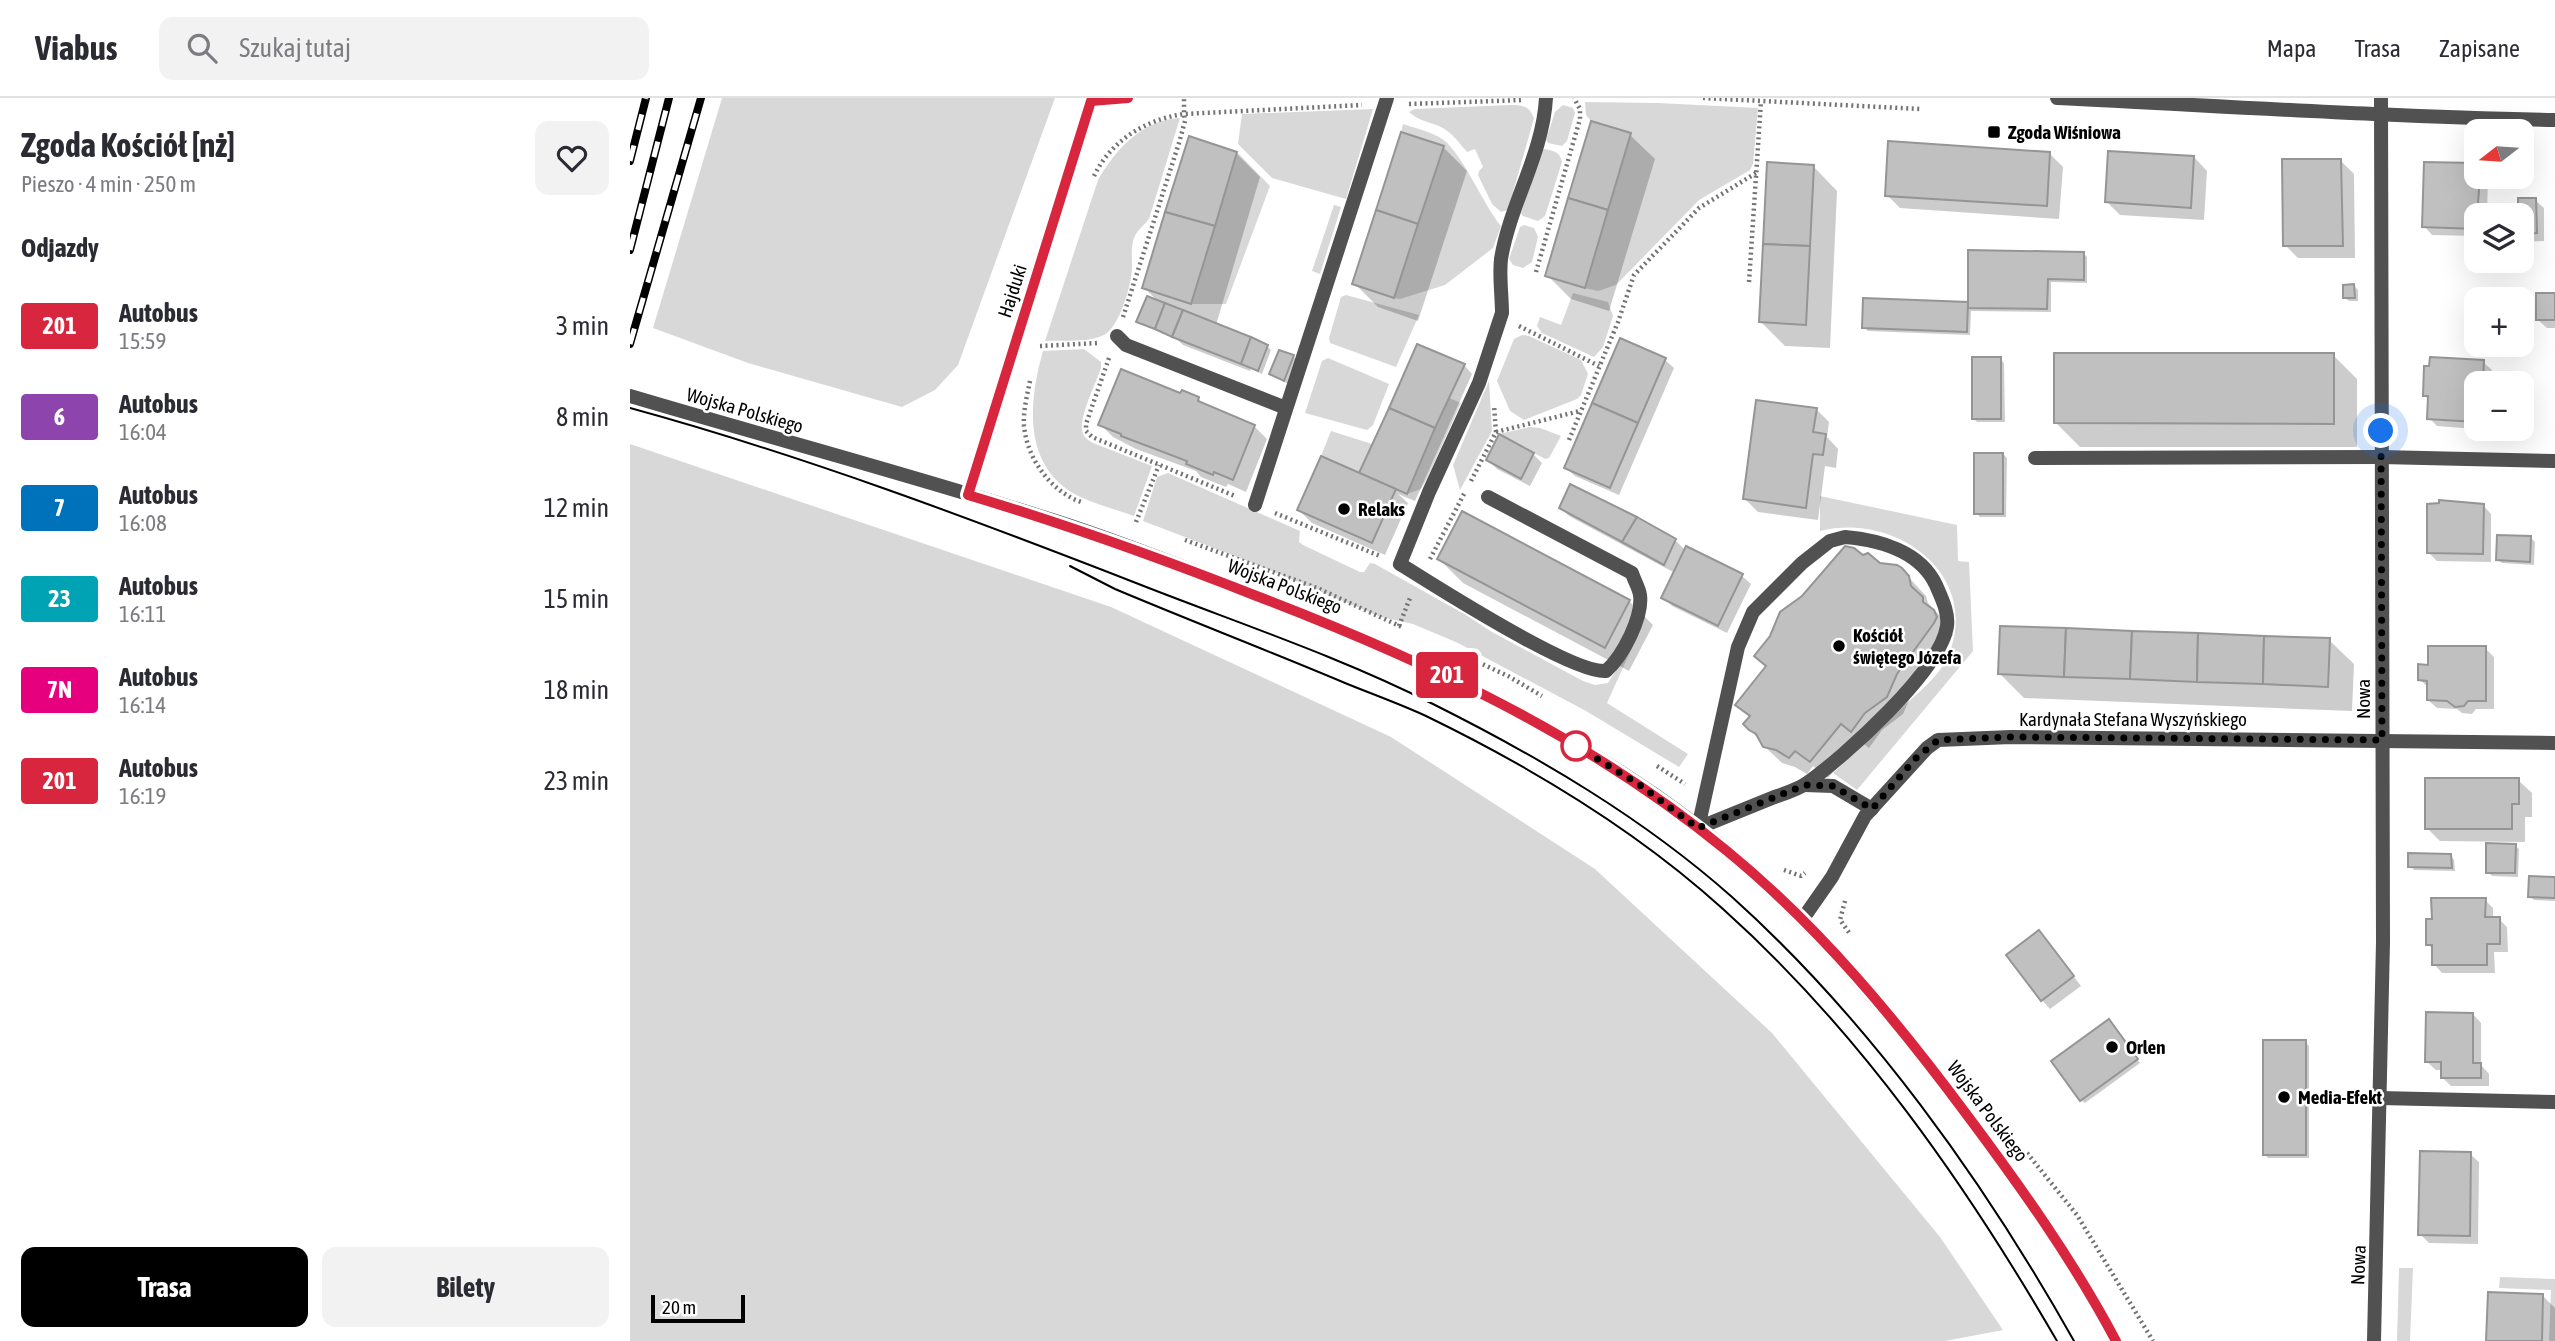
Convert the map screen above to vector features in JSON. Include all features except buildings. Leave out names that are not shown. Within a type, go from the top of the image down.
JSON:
[{"type":"street","points":[[1092,100],[1128,98]]},
{"type":"street","points":[[1255,505],[1387,98]]},
{"type":"street","points":[[1488,497],[1632,573],[1640,594],[1640,613],[1622,652],[1606,671],[1587,669],[1539,645],[1400,564],[1429,492],[1479,383],[1502,313],[1501,260],[1540,131],[1546,98]]},
{"type":"street","points":[[2057,98],[2381,115],[2555,120]]},
{"type":"street","name":"Nowa","points":[[2374,1341],[2380,1098],[2381,98]]},
{"type":"street","name":"Hajduki","points":[[968,495],[1092,100]]},
{"type":"street","points":[[1117,336],[1126,345],[1286,408]]},
{"type":"street","name":"Wojska Polskiego","points":[[630,396],[1055,520],[1140,551],[1406,656],[1464,683],[1564,738],[1637,783],[1729,852],[1802,920],[1870,992],[1931,1066],[2017,1181],[2059,1244],[2116,1341]]},
{"type":"street","points":[[2035,458],[2381,457],[2555,461]]},
{"type":"street","points":[[1845,537],[1867,539],[1894,547],[1917,560],[1933,578],[1943,601],[1948,624],[1941,647],[1929,665],[1882,719],[1805,785],[1698,828],[1738,647],[1753,612],[1802,563],[1829,541],[1845,537]]},
{"type":"street","name":"Kardynała Stefana Wyszyńskiego","points":[[1802,920],[1832,877],[1872,809],[1915,759],[1938,740],[2011,737],[2555,743]]},
{"type":"street","points":[[1805,785],[1833,786],[1872,809]]},
{"type":"street","points":[[2380,1098],[2555,1102]]},
{"type":"path","points":[[1536,272],[1580,119],[1580,109],[1574,98]]},
{"type":"path","points":[[1703,98],[1920,109]]},
{"type":"path","points":[[1749,282],[1761,101]]},
{"type":"path","points":[[1569,440],[1618,322],[1633,275],[1699,208],[1756,173]]},
{"type":"path","points":[[1500,319],[1599,366]]},
{"type":"path","points":[[1040,346],[1079,344]]},
{"type":"path","points":[[1496,432],[1581,411]]},
{"type":"path","points":[[1136,522],[1159,465]]},
{"type":"path","points":[[1288,518],[1400,564]]},
{"type":"path","points":[[1399,626],[1412,593]]},
{"type":"shaded area","points":[[722,98],[1055,98],[958,365],[935,390],[902,407],[748,363],[653,328]]},
{"type":"shaded area","points":[[1585,102],[1758,108],[1753,164],[1750,170],[1699,200],[1616,285],[1598,291],[1585,288],[1631,134],[1591,121],[1586,115]]},
{"type":"shaded area","points":[[1511,105],[1525,107],[1534,118],[1508,210],[1501,212],[1492,204],[1478,175],[1483,167],[1475,149],[1467,152],[1445,129],[1409,112],[1415,109]]},
{"type":"shaded area","points":[[1563,105],[1573,108],[1575,113],[1567,141],[1562,146],[1548,143],[1546,140],[1555,112]]},
{"type":"shaded area","points":[[1373,109],[1346,199],[1272,178],[1238,144],[1242,114]]},
{"type":"shaded area","points":[[1180,118],[1149,219],[1134,239],[1130,284],[1115,324],[1110,331],[1097,338],[1045,341],[1098,180],[1122,147],[1142,130],[1166,120]]},
{"type":"shaded area","points":[[1403,124],[1430,133],[1447,143],[1501,226],[1493,248],[1445,285],[1400,299],[1394,298],[1443,146],[1401,132]]},
{"type":"shaded area","points":[[1541,150],[1558,154],[1562,162],[1545,216],[1538,221],[1521,214]]},
{"type":"shaded area","points":[[1237,152],[1270,186],[1226,304],[1191,304]]},
{"type":"shaded area","points":[[1334,205],[1341,207],[1320,274],[1312,271]]},
{"type":"shaded area","points":[[1524,225],[1534,228],[1538,237],[1532,262],[1523,268],[1513,265],[1509,259],[1520,227]]},
{"type":"shaded area","points":[[1573,293],[1608,302],[1613,316],[1603,347],[1594,357],[1542,333],[1537,326],[1540,317],[1561,325]]},
{"type":"shaded area","points":[[1346,295],[1419,315],[1396,367],[1330,343],[1329,338],[1341,297]]},
{"type":"shaded area","points":[[1522,335],[1581,360],[1588,374],[1577,399],[1524,420],[1510,411],[1497,381],[1514,339]]},
{"type":"shaded area","points":[[1084,349],[1101,362],[1101,368],[1083,416],[1083,435],[1093,443],[1152,466],[1134,516],[1092,502],[1068,490],[1053,477],[1036,444],[1033,407],[1043,351]]},
{"type":"shaded area","points":[[1328,358],[1389,384],[1373,425],[1367,430],[1305,413],[1322,361]]},
{"type":"shaded area","points":[[1489,381],[1492,431],[1460,490],[1453,465]]},
{"type":"shaded area","points":[[1449,398],[1461,403],[1427,479],[1421,489],[1407,494]]},
{"type":"shaded area","points":[[1530,427],[1561,436],[1549,458],[1545,459],[1499,434]]},
{"type":"shaded area","points":[[1331,431],[1372,444],[1359,473],[1321,456]]},
{"type":"shaded area","points":[[630,444],[1111,607],[1391,737],[1595,869],[1772,1033],[1940,1237],[2003,1330],[1945,1341],[630,1341]]},
{"type":"shaded area","points":[[1168,473],[1300,531],[1299,542],[1303,545],[1360,572],[1364,572],[1370,563],[1375,564],[1583,681],[1595,685],[1608,683],[1636,639],[1607,703],[1688,754],[1679,767],[1586,711],[1458,643],[1413,624],[1381,617],[1253,563],[1143,521],[1157,477]]},
{"type":"shaded area","points":[[1820,496],[1957,525],[1958,561],[1969,562],[1973,651],[1857,790],[1833,773],[1940,670],[1949,654],[1956,625],[1953,598],[1942,574],[1924,555],[1902,540],[1876,531],[1848,528],[1820,531]]},
{"type":"shaded area","points":[[2399,1268],[2413,1268],[2410,1341],[2397,1341]]},
{"type":"shaded area","points":[[2500,1277],[2555,1279],[2555,1341],[2549,1341],[2551,1290],[2499,1288]]},
{"type":"tram line","points":[[630,408],[758,446],[885,489],[1323,655],[1473,724],[1589,791],[1698,868],[1782,945],[1831,996],[1921,1105],[1962,1163],[2002,1221],[2074,1341]]},
{"type":"tram line","points":[[1070,566],[1115,589],[1426,716],[1581,802],[1690,880],[1773,956],[1820,1006],[1907,1112],[1986,1224],[2057,1341]]},
{"type":"railway","points":[[630,161],[646,98]]},
{"type":"railway","points":[[630,250],[669,98]]},
{"type":"railway","points":[[630,344],[701,98]]},
{"type":"bus line","name":"201","points":[[1128,98],[1091,101],[968,495],[1055,520],[1140,551],[1326,622],[1406,656],[1512,708],[1637,783],[1670,806],[1729,852],[1769,888],[1870,992],[1931,1066],[2017,1181],[2059,1244],[2116,1341]]},
{"type":"place","name":"Zgoda Wiśniowa","points":[[1994,132]]},
{"type":"place","name":"Relaks","points":[[1344,509]]},
{"type":"place","name":"Kościół świętego Józefa","points":[[1839,646]]},
{"type":"place","name":"Orlen","points":[[2112,1047]]},
{"type":"place","name":"Media-Efekt","points":[[2284,1097]]},
{"type":"route","points":[[1576,746],[1637,783],[1698,828],[1805,785],[1833,786],[1872,809],[1915,759],[1938,740],[2011,737],[2382,740],[2381,431]]}]
